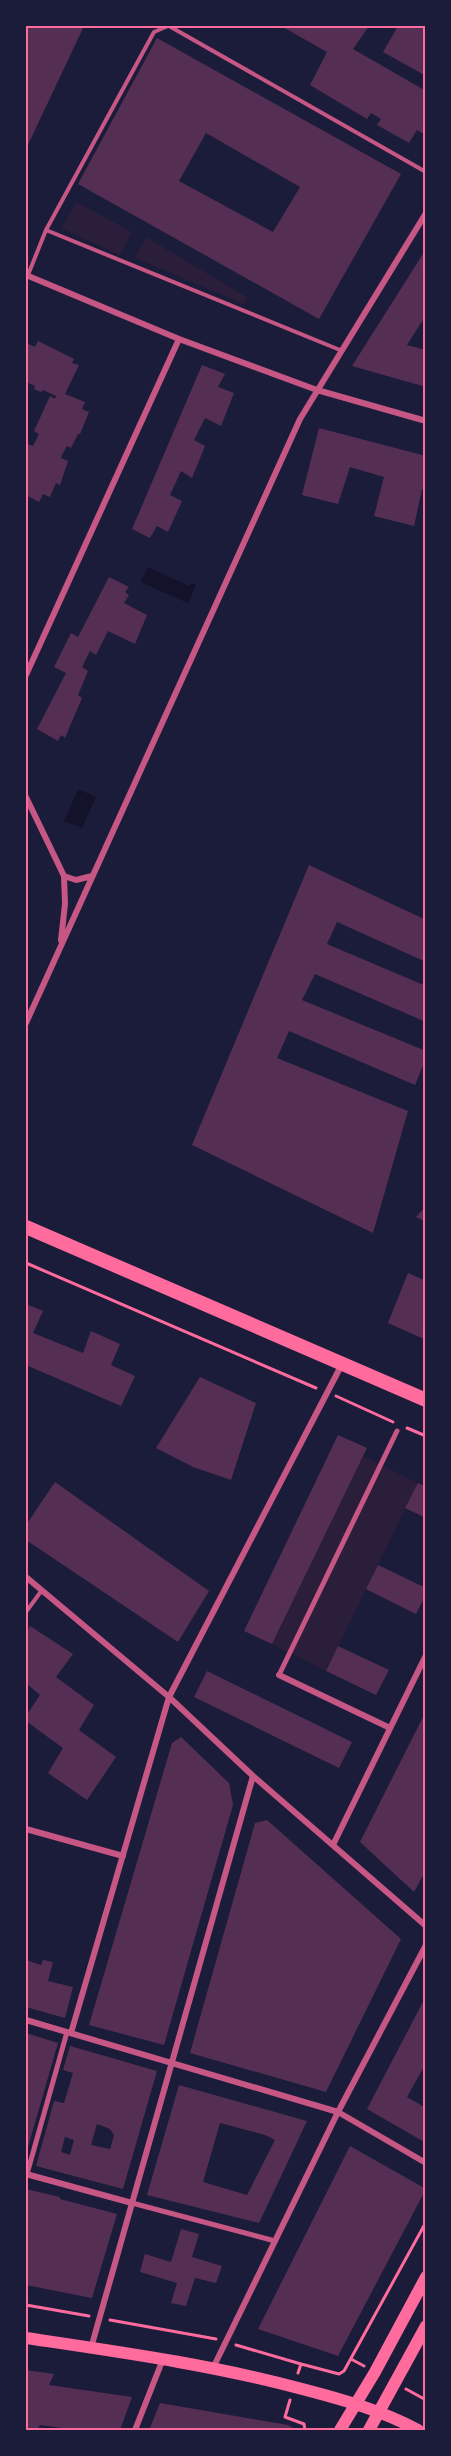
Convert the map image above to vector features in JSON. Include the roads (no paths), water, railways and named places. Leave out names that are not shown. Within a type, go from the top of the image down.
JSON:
[{"type":"main road","points":[[26,1227],[426,1400]]},
{"type":"main road","points":[[340,2430],[426,2277]]},
{"type":"main road","points":[[369,2430],[426,2326]]},
{"type":"main road","points":[[26,2338],[213,2368],[356,2403],[418,2430]]},
{"type":"street","points":[[26,1023],[300,419],[340,350],[426,213]]},
{"type":"street","points":[[27,275],[179,339],[317,390],[426,421]]},
{"type":"street","points":[[26,675],[179,339]]},
{"type":"street","points":[[26,797],[64,876],[60,947]]},
{"type":"street","points":[[64,876],[76,880],[92,876]]},
{"type":"street","points":[[275,2241],[26,2174],[169,1697],[343,1364]]},
{"type":"street","points":[[390,1728],[279,1675],[397,1431]]},
{"type":"street","points":[[26,1577],[169,1697],[253,1776],[426,1926]]},
{"type":"street","points":[[333,1845],[426,1655]]},
{"type":"street","points":[[91,2348],[253,1776]]},
{"type":"street","points":[[26,1829],[123,1856]]},
{"type":"street","points":[[213,2368],[338,2112],[426,1945]]},
{"type":"street","points":[[26,2020],[338,2112],[426,2163]]},
{"type":"street","points":[[135,2430],[163,2359]]},
{"type":"lane","points":[[27,275],[46,230],[154,32],[169,26],[426,172]]},
{"type":"lane","points":[[46,230],[340,350]]},
{"type":"lane","points":[[26,1612],[42,1589]]}]
